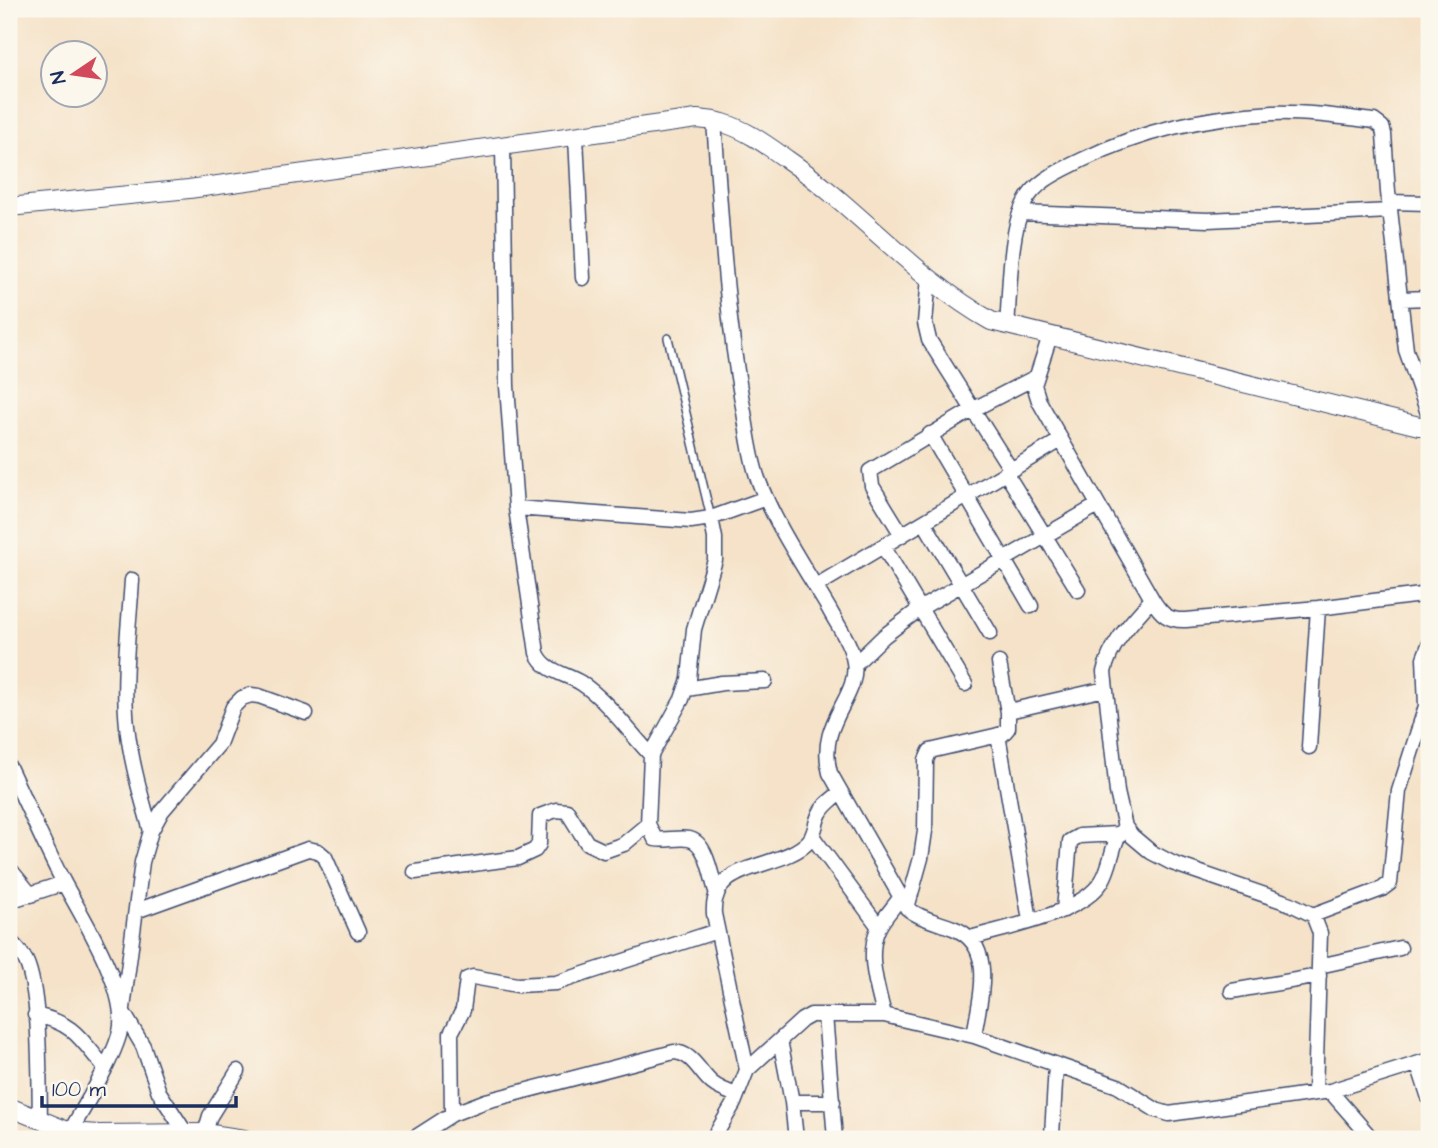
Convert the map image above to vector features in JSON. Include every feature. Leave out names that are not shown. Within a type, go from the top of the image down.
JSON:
[{"type":"street","points":[[1007,326],[1015,234],[1020,213],[1032,191],[1042,181],[1107,147],[1139,135],[1191,123],[1274,113],[1374,121],[1379,124],[1384,134],[1406,350],[1429,416]]},
{"type":"street","points":[[9,207],[189,189],[697,119],[714,121],[738,128],[808,174],[929,277],[970,309],[991,321],[1419,426],[1429,426]]},
{"type":"street","points":[[714,121],[731,342],[753,460],[766,498],[845,638],[855,664]]},
{"type":"street","points":[[576,137],[583,278]]},
{"type":"street","points":[[503,147],[507,386],[516,508],[534,643],[541,663],[591,690],[651,755]]},
{"type":"street","points":[[1020,213],[1208,220],[1429,202]]},
{"type":"street","points":[[929,277],[926,332],[934,349],[974,409],[1044,536],[1078,590]]},
{"type":"street","points":[[1401,299],[1429,298]]},
{"type":"street","points":[[1050,336],[1034,385],[1039,401],[1163,615],[1176,620],[1318,608],[1429,594]]},
{"type":"street","points":[[902,535],[872,486],[869,475],[874,467],[974,409],[1036,377]]},
{"type":"street","points":[[930,434],[1031,606]]},
{"type":"street","points":[[816,586],[1061,440]]},
{"type":"street","points":[[516,508],[681,521],[711,518],[766,498]]},
{"type":"street","points":[[974,1036],[983,970],[981,957],[971,938],[956,929],[914,914],[904,903],[830,772],[826,759],[826,743],[850,686],[855,664],[884,636],[921,608],[1098,505]]},
{"type":"street","points":[[711,518],[715,559],[694,629],[687,689],[651,755],[648,824],[655,839],[687,838],[696,842],[704,854],[716,891]]},
{"type":"street","points":[[924,522],[990,633]]},
{"type":"street","points":[[883,546],[965,684]]},
{"type":"street","points":[[132,580],[127,723],[139,790],[151,831]]},
{"type":"street","points":[[971,938],[1064,910],[1080,902],[1101,882],[1121,830],[1104,672],[1114,643],[1152,599]]},
{"type":"street","points":[[1309,747],[1318,608]]},
{"type":"street","points":[[1313,915],[1382,889],[1390,883],[1399,791],[1426,706],[1424,658],[1429,645]]},
{"type":"street","points":[[884,1015],[873,942],[878,927],[904,903],[921,858],[925,831],[928,754],[934,749],[1007,731],[1008,712],[999,663]]},
{"type":"street","points":[[687,689],[722,683],[765,681]]},
{"type":"street","points":[[1008,712],[1105,689]]},
{"type":"street","points":[[67,1135],[115,1046],[122,1018],[142,862],[151,831],[169,803],[219,744],[236,702],[251,695],[259,696],[306,713]]},
{"type":"street","points":[[998,735],[1030,920]]},
{"type":"street","points":[[9,766],[64,883],[107,965],[122,1018],[139,1038],[159,1092],[185,1132]]},
{"type":"street","points":[[747,1070],[717,931],[713,902],[716,891],[732,877],[808,842],[824,807],[841,792]]},
{"type":"street","points":[[415,872],[518,858],[529,854],[539,844],[540,816],[556,810],[567,811],[587,843],[604,851],[624,844],[648,824]]},
{"type":"street","points":[[1064,910],[1070,841],[1079,836],[1121,830],[1172,863],[1291,904],[1313,915],[1320,933],[1322,1092],[1371,1139]]},
{"type":"street","points":[[812,836],[878,927]]},
{"type":"street","points":[[136,911],[308,849],[318,851],[325,857],[358,932]]},
{"type":"street","points":[[9,868],[31,895]]},
{"type":"street","points":[[9,901],[64,883]]},
{"type":"street","points":[[452,1114],[452,1033],[462,1014],[467,979],[473,977],[517,985],[556,983],[717,931]]},
{"type":"street","points":[[9,940],[19,950],[30,971],[40,1120]]},
{"type":"street","points":[[1232,991],[1319,971],[1400,948]]},
{"type":"street","points":[[35,1015],[63,1022],[104,1067]]},
{"type":"street","points":[[825,1015],[836,1139]]},
{"type":"street","points":[[713,1139],[747,1070],[806,1017],[825,1015],[884,1015],[974,1036],[1118,1086],[1156,1110],[1169,1114],[1322,1092],[1423,1062],[1429,1098]]},
{"type":"street","points":[[780,1040],[796,1139]]},
{"type":"street","points":[[413,1139],[452,1114],[512,1093],[674,1052],[681,1052],[693,1060],[716,1086],[737,1095]]},
{"type":"street","points":[[1052,1135],[1056,1065]]},
{"type":"street","points":[[205,1133],[210,1116],[238,1070]]},
{"type":"street","points":[[792,1102],[833,1102]]},
{"type":"street","points":[[9,1107],[67,1135],[155,1135],[185,1132],[244,1139]]},
{"type":"lane","points":[[668,338],[711,518]]},
{"type":"water","points":[[826,9],[960,9],[914,16]]}]
